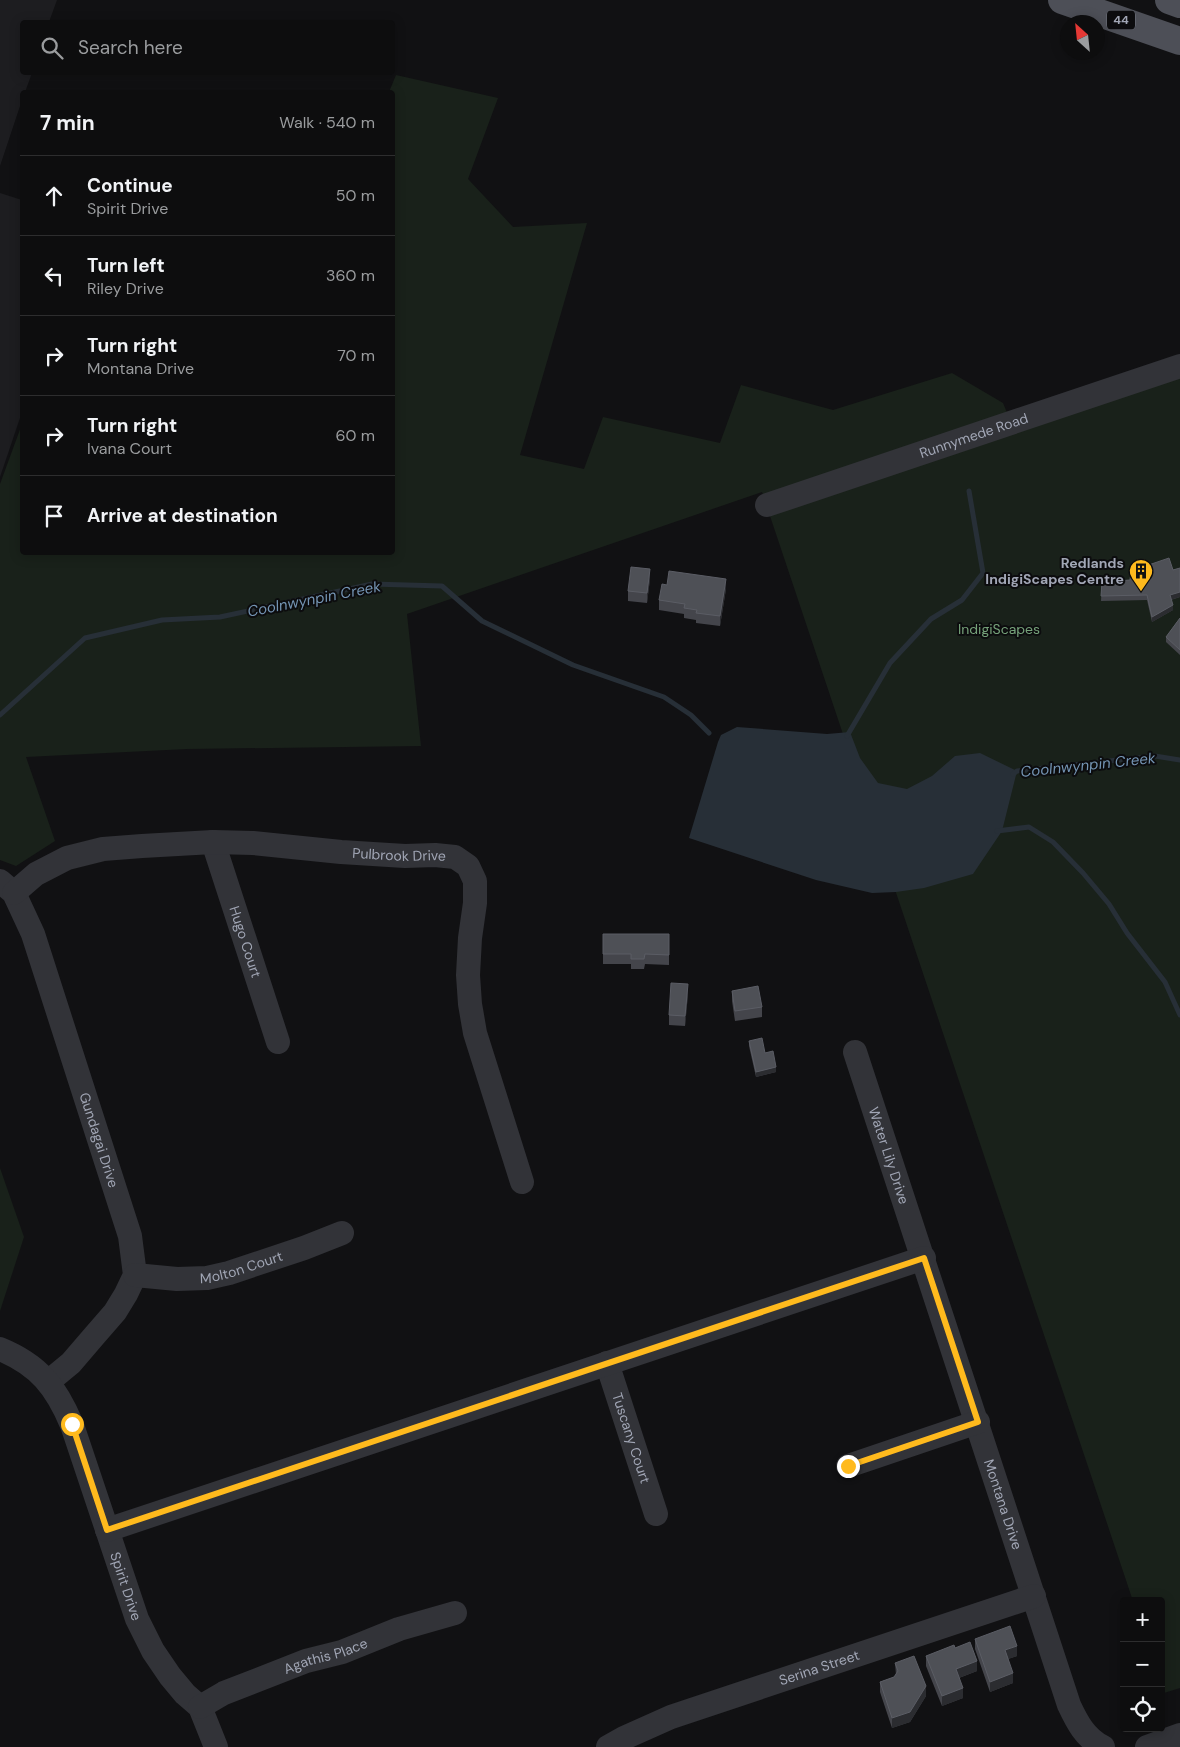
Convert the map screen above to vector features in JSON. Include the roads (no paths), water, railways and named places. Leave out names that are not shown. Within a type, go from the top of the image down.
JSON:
[{"type":"main road","name":"44","points":[[1062,0],[1180,40]]},
{"type":"main road","points":[[1169,0],[1180,4]]},
{"type":"street","name":"Runnymede Road","points":[[766,505],[1180,366]]},
{"type":"street","name":"Pulbrook Drive","points":[[7,887],[67,858],[103,850],[214,842],[253,843],[405,856],[435,855],[455,857],[468,866],[475,881],[475,903],[470,938],[468,975],[475,1033],[522,1182]]},
{"type":"street","name":"Hugo Court","points":[[214,842],[278,1042]]},
{"type":"street","name":"Gundagai Drive","points":[[7,887],[33,934],[84,1088],[130,1236],[135,1275]]},
{"type":"street","name":"Water Lily Drive","points":[[856,1052],[924,1258]]},
{"type":"street","name":"Molton Court","points":[[135,1275],[177,1279],[207,1278],[304,1248],[342,1234]]},
{"type":"street","points":[[107,1530],[924,1258]]},
{"type":"street","name":"Montana Drive","points":[[924,1258],[1069,1705],[1080,1727],[1099,1746]]},
{"type":"street","points":[[48,1382],[71,1363],[115,1312],[135,1275]]},
{"type":"street","name":"Spirit Drive","points":[[0,1349],[16,1356],[31,1366],[48,1382],[64,1404],[136,1619],[153,1651],[170,1676],[200,1708],[216,1747]]},
{"type":"street","name":"Tuscany Court","points":[[607,1363],[656,1514]]},
{"type":"street","points":[[848,1466],[978,1422]]},
{"type":"street","name":"Serina Street","points":[[608,1747],[671,1717],[1034,1596]]},
{"type":"street","name":"Agathis Place","points":[[200,1708],[224,1693],[306,1661],[342,1652],[399,1629],[455,1612]]},
{"type":"street","points":[[1147,1747],[1180,1736]]},
{"type":"waterway","points":[[847,736],[890,663],[931,619],[962,600],[983,573],[969,491]]},
{"type":"waterway","name":"Coolnwynpin Creek","points":[[0,715],[85,638],[162,620],[220,617],[372,584],[442,586],[482,621],[573,665],[664,697],[691,715],[709,733]]},
{"type":"waterway","name":"Coolnwynpin Creek","points":[[1013,774],[1017,771],[1155,756],[1180,760]]},
{"type":"waterway","name":"Coolnwynpin Creek","points":[[997,831],[1029,827],[1053,842],[1109,904],[1127,933],[1165,982],[1180,1015]]},
{"type":"place","name":"Redlands IndigiScapes Centre","points":[[1141,592]]},
{"type":"park label","name":"IndigiScapes","points":[[999,629]]}]
